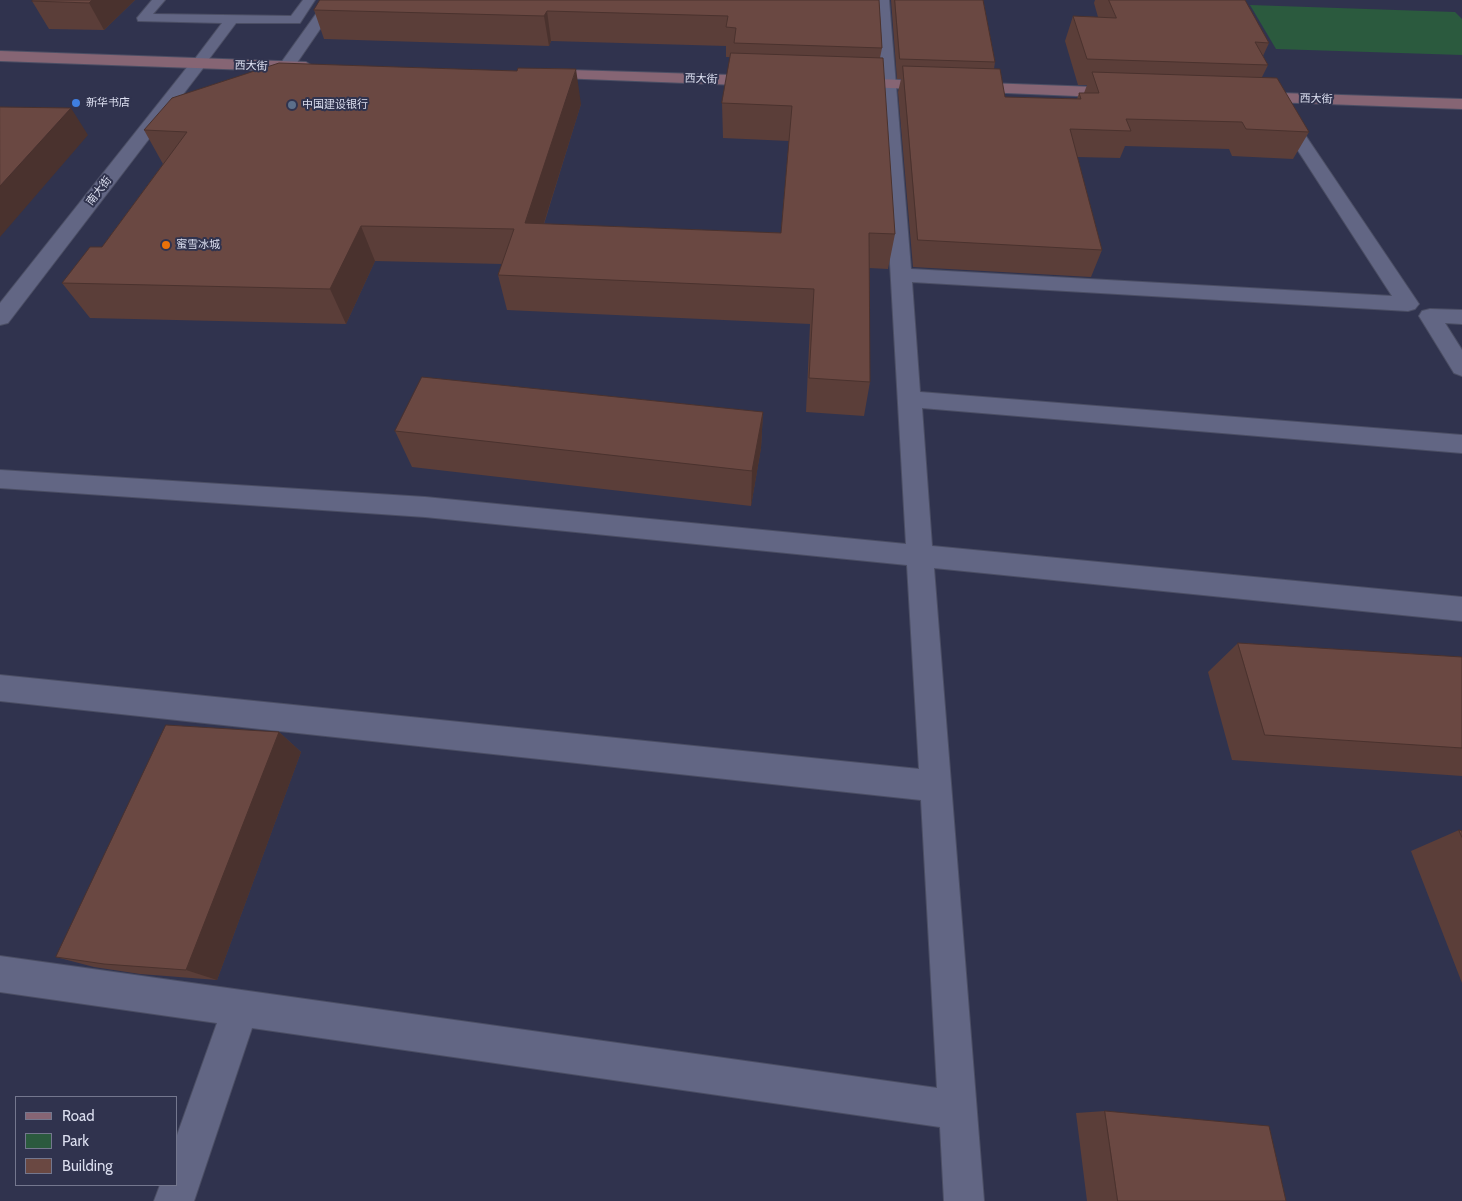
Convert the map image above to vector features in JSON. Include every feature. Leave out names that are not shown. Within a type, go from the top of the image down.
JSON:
[{"type":"main road","name":"西大街","points":[[0,56],[326,68]]},
{"type":"main road","name":"西大街","points":[[523,74],[780,81]]},
{"type":"main road","points":[[829,82],[1144,93]]},
{"type":"main road","name":"西大街","points":[[1232,96],[1462,104]]},
{"type":"street","points":[[159,0],[143,18],[296,20],[309,0]]},
{"type":"street","points":[[286,67],[333,0]]},
{"type":"street","points":[[882,0],[964,1201]]},
{"type":"street","points":[[198,64],[232,19]]},
{"type":"street","name":"南大街","points":[[0,318],[198,64]]},
{"type":"street","points":[[901,275],[1408,304],[1272,98]]},
{"type":"street","points":[[1462,318],[1430,316],[1462,368]]},
{"type":"street","points":[[910,399],[1462,444]]},
{"type":"street","points":[[0,479],[425,507],[920,554],[1462,609]]},
{"type":"street","points":[[0,688],[936,786]]},
{"type":"street","points":[[0,974],[957,1110]]},
{"type":"street","points":[[174,1201],[241,1008]]},
{"type":"green space","points":[[1250,5],[1455,12],[1462,19],[1462,55],[1276,49]]},
{"type":"building","points":[[33,0],[92,0],[89,3]]},
{"type":"building","points":[[320,0],[879,0],[882,48],[734,43],[736,28],[726,27],[728,16],[547,11],[544,16],[314,10]]},
{"type":"building","points":[[895,0],[983,0],[995,62],[900,59]]},
{"type":"building","points":[[1109,0],[1245,0],[1269,43],[1255,42],[1268,65],[1087,59],[1073,16],[1116,18]]},
{"type":"building","points":[[731,53],[883,58],[895,234],[869,233],[870,382],[809,378],[814,289],[498,275],[514,229],[361,226],[330,289],[62,283],[90,247],[102,247],[187,132],[144,130],[172,98],[279,63],[517,71],[518,68],[576,69],[525,223],[781,233],[792,106],[722,103]]},
{"type":"building","points":[[903,66],[1000,69],[1005,97],[1081,99],[1079,93],[1099,93],[1092,72],[1277,78],[1309,132],[1246,129],[1242,122],[1126,119],[1131,131],[1070,129],[1102,250],[918,240]]},
{"type":"building","points":[[0,107],[71,108],[0,186]]},
{"type":"building","points":[[422,377],[763,412],[752,471],[395,431]]},
{"type":"building","points":[[1238,643],[1462,657],[1462,748],[1265,735]]},
{"type":"building","points":[[166,725],[279,732],[186,970],[104,964],[56,957]]},
{"type":"building","points":[[1105,1111],[1269,1126],[1286,1201],[1118,1201]]},
{"type":"place","name":"新华书店","points":[[76,103]]},
{"type":"place","name":"中国建设银行","points":[[292,105]]},
{"type":"place","name":"蜜雪冰城","points":[[166,245]]}]
